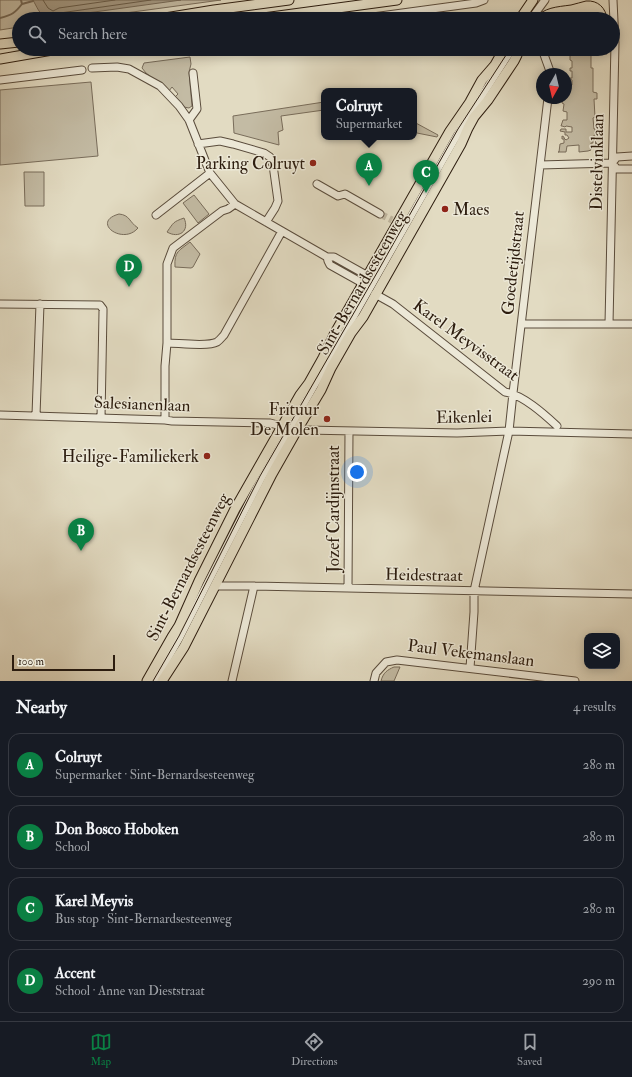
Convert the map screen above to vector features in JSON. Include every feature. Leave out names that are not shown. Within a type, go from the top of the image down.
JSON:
[{"type":"main road","points":[[202,12],[289,0]]},
{"type":"main road","points":[[308,12],[397,0]]},
{"type":"main road","points":[[525,12],[533,0]]},
{"type":"main road","points":[[0,44],[12,43]]},
{"type":"main road","points":[[0,59],[17,56]]},
{"type":"main road","name":"Sint-Bernardsesteenweg","points":[[162,681],[184,647],[272,474],[290,428],[335,333],[366,280],[395,222],[470,102],[482,80],[495,65],[507,56]]},
{"type":"main road","name":"Sint-Bernardsesteenweg","points":[[147,681],[179,626],[234,509],[290,428],[321,390],[341,350],[363,317],[461,144],[474,117],[488,100],[510,56]]},
{"type":"street","points":[[410,12],[476,3],[484,0]]},
{"type":"street","points":[[537,12],[545,0]]},
{"type":"street","name":"Distelvinklaan","points":[[613,0],[614,12]]},
{"type":"street","points":[[155,681],[180,637],[246,506],[290,428],[460,130],[509,56]]},
{"type":"street","points":[[545,56],[549,68]]},
{"type":"street","name":"Distelvinklaan","points":[[609,324],[615,56]]},
{"type":"street","points":[[92,68],[117,67],[129,69],[160,86],[179,106],[189,120],[210,172],[235,204],[327,257],[334,257],[352,267],[366,280]]},
{"type":"street","points":[[0,80],[82,70]]},
{"type":"street","points":[[189,120],[197,109],[193,73]]},
{"type":"street","name":"Goedetijdstraat","points":[[470,668],[474,591],[509,431],[547,104]]},
{"type":"street","points":[[198,144],[220,141],[264,153],[270,157],[278,201],[266,222]]},
{"type":"street","points":[[612,163],[616,157],[632,156]]},
{"type":"street","points":[[540,165],[612,163],[617,168],[632,169]]},
{"type":"street","points":[[156,215],[210,172]]},
{"type":"street","points":[[317,184],[338,196],[345,194],[380,214]]},
{"type":"street","points":[[164,420],[167,344],[167,264],[173,248],[222,211],[235,204]]},
{"type":"street","points":[[167,344],[211,344],[218,342],[224,335],[282,231]]},
{"type":"street","points":[[327,257],[330,264],[348,275],[366,280]]},
{"type":"street","points":[[348,275],[352,267]]},
{"type":"street","name":"Karel Meyvisstraat","points":[[375,294],[393,304],[505,392],[513,393],[521,398],[557,426]]},
{"type":"street","points":[[0,304],[100,306],[103,309],[101,418]]},
{"type":"street","points":[[36,415],[40,304]]},
{"type":"street","points":[[522,324],[632,324]]},
{"type":"street","name":"Salesianenlaan","points":[[0,415],[270,423],[290,428]]},
{"type":"street","name":"Eikenlei","points":[[290,428],[349,431],[457,433],[509,431],[632,434]]},
{"type":"street","name":"Jozef Cardijnstraat","points":[[348,588],[349,431]]},
{"type":"street","name":"Heidestraat","points":[[215,586],[632,594]]},
{"type":"street","points":[[232,681],[254,586]]},
{"type":"street","name":"Paul Vekemanslaan","points":[[374,681],[376,673],[386,662],[397,660],[575,681]]},
{"type":"shaded area","points":[[0,0],[221,0],[133,12],[12,12],[12,28],[0,30]]},
{"type":"shaded area","points":[[570,56],[591,56],[591,68],[593,68],[593,92],[597,93],[597,99],[594,99],[595,117],[593,118],[595,136],[593,136],[593,143],[591,143],[591,150],[579,152],[579,145],[567,146],[566,152],[559,152],[560,144],[564,143],[562,136],[566,140],[569,138],[565,135],[565,132],[560,131],[561,129],[566,129],[566,132],[572,132],[572,127],[561,126],[563,120],[567,120],[567,112],[563,111],[564,104],[572,104],[572,61],[570,60]]},
{"type":"shaded area","points":[[190,57],[191,64],[189,72],[192,106],[189,108],[184,107],[175,97],[178,94],[172,87],[169,91],[146,73],[142,68],[144,63]]},
{"type":"shaded area","points":[[91,82],[98,156],[0,165],[0,90]]},
{"type":"shaded area","points":[[321,102],[321,110],[281,116],[283,130],[278,132],[279,145],[234,133],[233,116]]},
{"type":"shaded area","points":[[417,124],[438,135],[437,137],[417,133]]},
{"type":"shaded area","points":[[24,172],[44,172],[44,206],[25,206]]},
{"type":"shaded area","points":[[194,195],[209,214],[198,223],[183,203]]},
{"type":"shaded area","points":[[119,214],[127,217],[138,228],[132,233],[125,235],[112,231],[108,227],[108,222],[111,218]]},
{"type":"shaded area","points":[[184,218],[186,227],[182,232],[176,235],[167,232],[174,223]]},
{"type":"shaded area","points":[[190,242],[200,254],[193,267],[175,267],[176,254]]},
{"type":"shaded area","points":[[394,667],[400,667],[394,681],[381,681],[386,672]]},
{"type":"water","points":[[33,0],[181,0],[94,12],[40,12]]},
{"type":"waterway","points":[[15,12],[22,4],[21,0]]},
{"type":"waterway","points":[[22,4],[33,1]]},
{"type":"waterway","points":[[0,18],[12,14]]},
{"type":"tunnel","points":[[380,214],[392,220]]},
{"type":"tram line","points":[[542,12],[556,7],[586,1],[598,3],[605,12]]},
{"type":"tram line","points":[[153,681],[179,636],[260,476],[458,129],[505,56]]},
{"type":"place","name":"Parking Colruyt","points":[[313,163]]},
{"type":"place","name":"Colruyt","points":[[369,186]]},
{"type":"place","name":"Karel Meyvis","points":[[426,193]]},
{"type":"place","name":"Maes","points":[[445,209]]},
{"type":"place","name":"Accent","points":[[129,287]]},
{"type":"place","name":"Frituur De Molen","points":[[327,419]]},
{"type":"place","name":"Heilige-Familiekerk","points":[[207,456]]},
{"type":"place","name":"Don Bosco Hoboken","points":[[81,551]]}]
